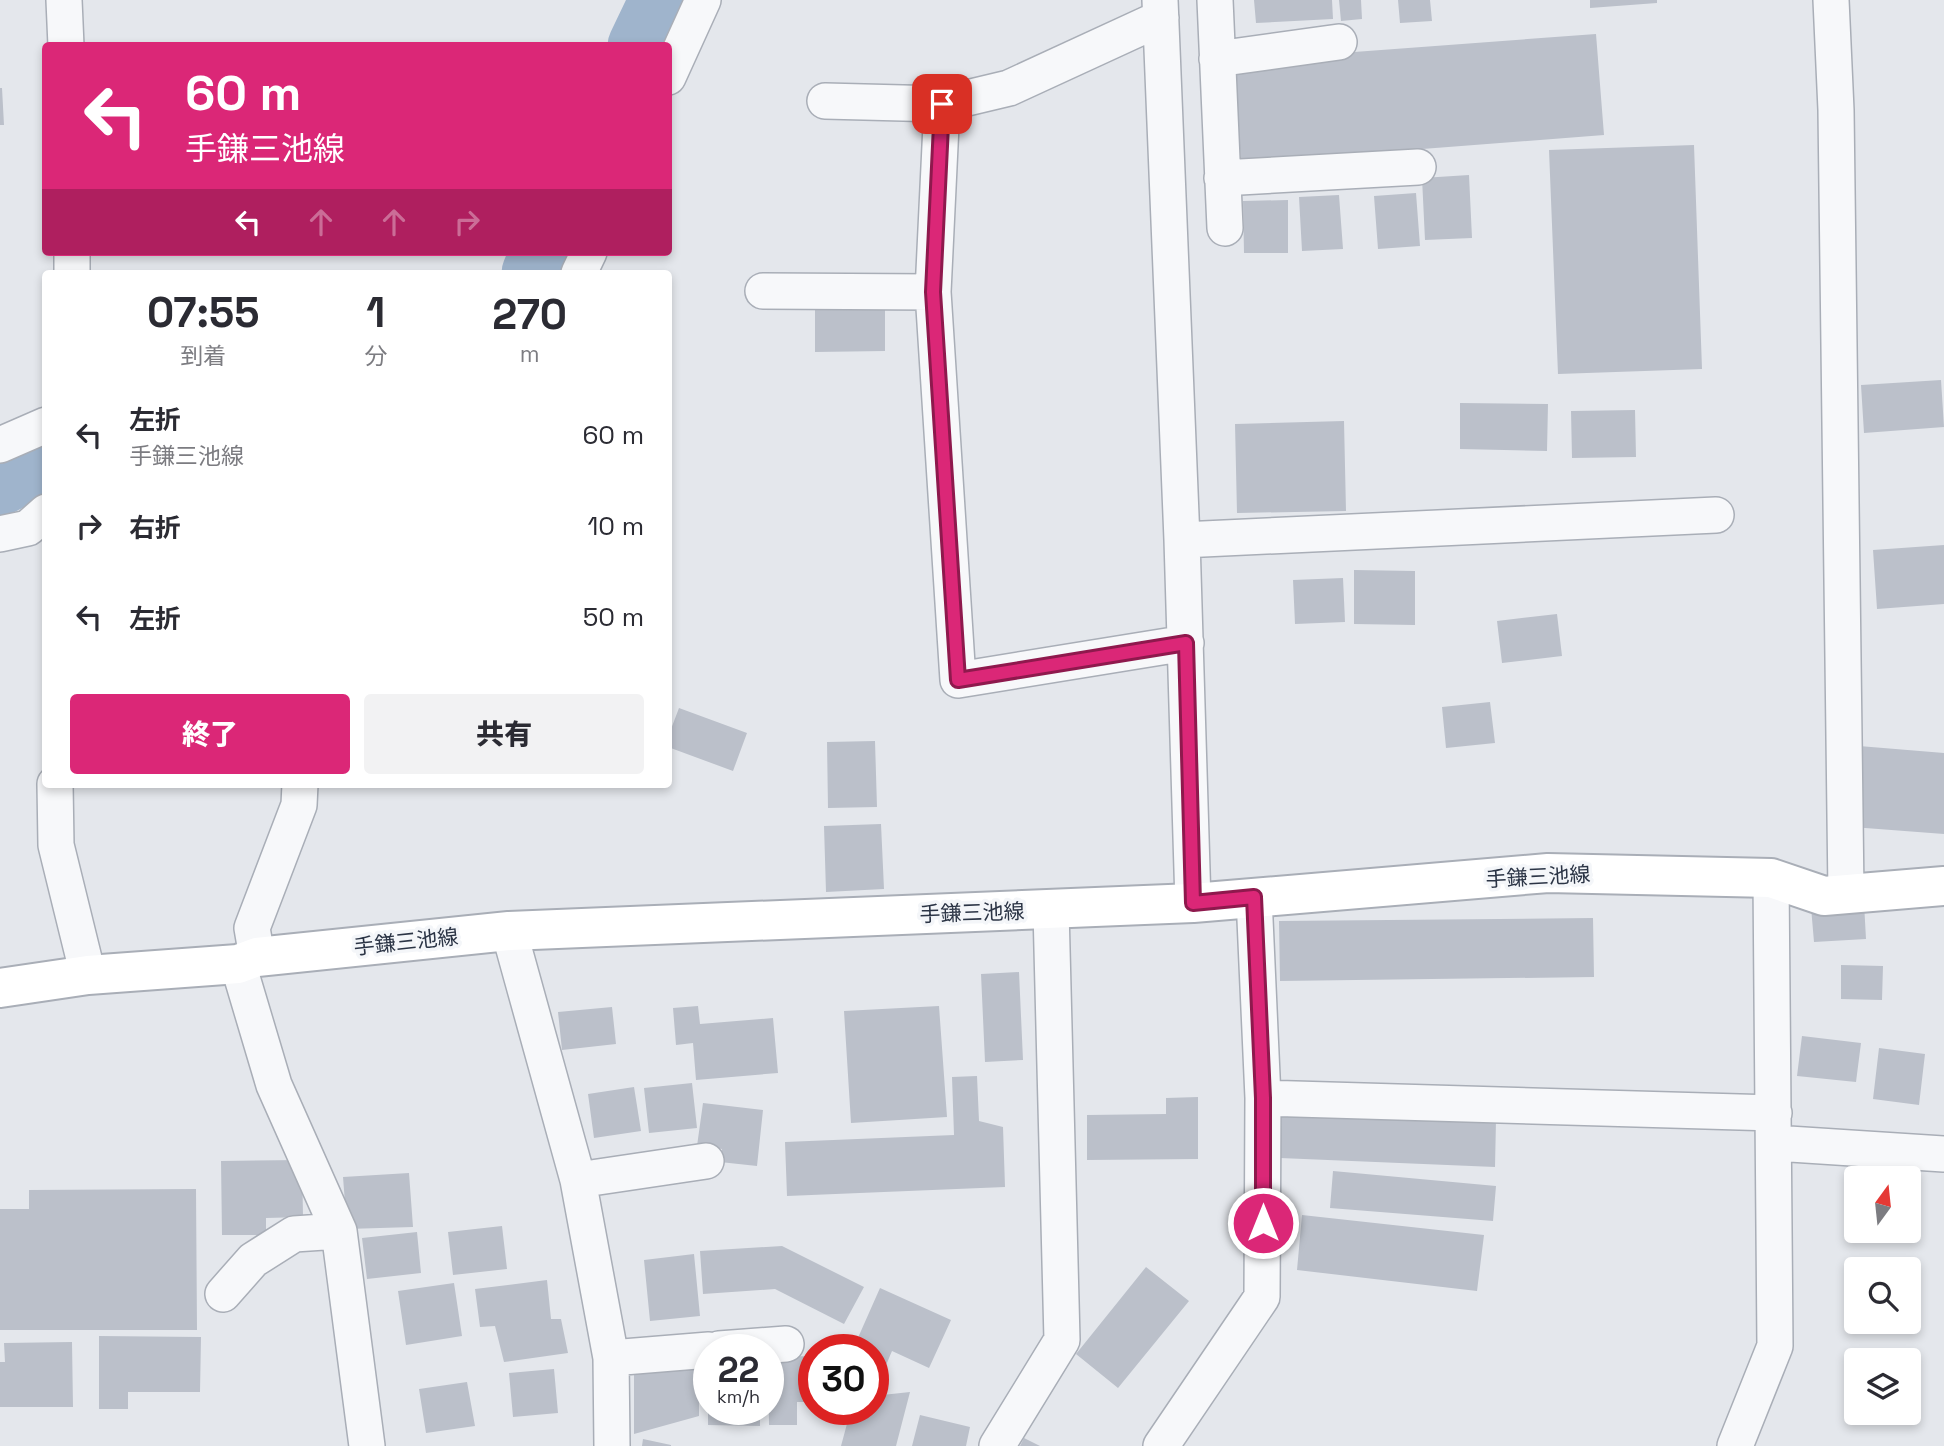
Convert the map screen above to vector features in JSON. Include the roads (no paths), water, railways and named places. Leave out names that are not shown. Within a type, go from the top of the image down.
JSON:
[{"type":"main road","name":"手鎌三池線","points":[[0,988],[88,975],[509,931],[1193,903],[1548,873],[1771,878],[1824,896],[1944,886]]},
{"type":"street","points":[[64,0],[66,42]]},
{"type":"street","points":[[672,68],[703,0]]},
{"type":"street","points":[[1215,0],[1225,228]]},
{"type":"street","points":[[1831,0],[1836,110],[1846,894]]},
{"type":"street","points":[[825,101],[942,104],[1009,88],[1161,9],[1186,643],[1193,903]]},
{"type":"street","points":[[1217,59],[1339,42]]},
{"type":"street","points":[[942,104],[933,292],[958,680],[1186,643]]},
{"type":"street","points":[[1167,140],[1219,133]]},
{"type":"street","points":[[1222,178],[1418,167]]},
{"type":"street","points":[[763,290],[933,292]]},
{"type":"street","points":[[0,445],[42,427]]},
{"type":"street","points":[[0,534],[27,528],[42,515]]},
{"type":"street","points":[[1182,540],[1716,515]]},
{"type":"street","points":[[55,788],[55,845],[88,975]]},
{"type":"street","points":[[300,788],[299,805],[253,928],[247,960],[274,1085],[340,1231],[367,1446]]},
{"type":"street","points":[[1735,1446],[1775,1346],[1771,878]]},
{"type":"street","points":[[1161,1446],[1262,1297],[1263,1098],[1254,897]]},
{"type":"street","points":[[998,1446],[1062,1340],[1051,910]]},
{"type":"street","points":[[509,931],[578,1180],[611,1357],[612,1446]]},
{"type":"street","points":[[1263,1098],[1774,1128],[1944,1154]]},
{"type":"street","points":[[578,1180],[706,1161]]},
{"type":"street","points":[[223,1294],[253,1260],[294,1234],[340,1231]]},
{"type":"street","points":[[611,1357],[693,1351]]},
{"type":"waterway","points":[[642,42],[662,0]]},
{"type":"waterway","points":[[535,270],[541,256]]},
{"type":"waterway","points":[[0,483],[42,461]]}]
